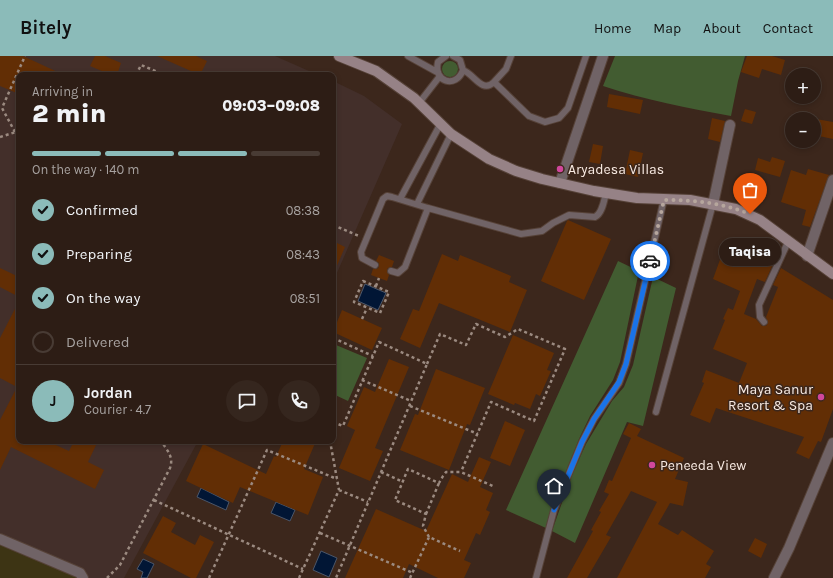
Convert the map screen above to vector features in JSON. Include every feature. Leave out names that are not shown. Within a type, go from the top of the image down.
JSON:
[{"type":"street","points":[[339,56],[376,71],[419,103],[451,134],[489,159],[516,170],[560,183],[606,193],[637,198],[690,200],[736,208],[760,220],[833,274]]},
{"type":"street","points":[[560,183],[603,56]]},
{"type":"street","points":[[713,204],[730,124]]},
{"type":"street","points":[[807,256],[833,180]]},
{"type":"street","points":[[774,578],[789,548],[833,443]]},
{"type":"street","points":[[0,539],[80,573],[83,578]]},
{"type":"lane","points":[[408,56],[448,81],[453,81],[461,74],[463,70],[460,60],[453,56]]},
{"type":"lane","points":[[419,103],[439,74],[438,62],[446,56]]},
{"type":"lane","points":[[463,70],[468,72],[483,86],[487,87],[490,86],[506,69],[511,56]]},
{"type":"lane","points":[[494,82],[529,116],[545,122],[559,118],[568,108],[586,56]]},
{"type":"lane","points":[[400,199],[440,123]]},
{"type":"lane","points":[[417,204],[451,134]]},
{"type":"lane","points":[[375,265],[362,258],[361,252],[383,199],[387,196],[521,234],[542,231],[553,223],[569,215],[598,216],[606,193]]},
{"type":"lane","points":[[536,578],[554,510],[582,442],[594,419],[619,382],[626,364],[664,200]]},
{"type":"lane","points":[[656,412],[713,204]]},
{"type":"lane","points":[[391,271],[398,274],[405,267],[428,208]]},
{"type":"lane","points":[[764,322],[758,312],[759,304],[788,242]]},
{"type":"path","points":[[18,72],[25,56]]},
{"type":"path","points":[[138,72],[141,65],[158,72]]},
{"type":"path","points":[[0,137],[14,132],[2,108],[16,76]]},
{"type":"path","points":[[336,226],[366,239]]},
{"type":"path","points":[[376,286],[379,278]]},
{"type":"path","points":[[363,281],[376,286],[389,292],[380,313],[354,302],[363,281]]},
{"type":"path","points":[[362,319],[367,308]]},
{"type":"path","points":[[336,578],[440,334],[466,345],[476,324],[505,337],[518,329],[565,349],[534,421],[491,402],[461,472]]},
{"type":"path","points":[[336,339],[373,356]]},
{"type":"path","points":[[351,346],[353,341]]},
{"type":"path","points":[[336,424],[343,426],[379,342],[427,364]]},
{"type":"path","points":[[362,380],[411,401]]},
{"type":"path","points":[[410,406],[478,434]]},
{"type":"path","points":[[107,578],[120,565],[172,463],[172,457],[163,444]]},
{"type":"path","points":[[299,578],[339,490],[331,444]]},
{"type":"path","points":[[209,578],[267,450],[337,479]]},
{"type":"path","points":[[426,514],[395,500],[408,469],[439,483]]},
{"type":"path","points":[[381,472],[403,482]]},
{"type":"path","points":[[460,551],[428,537],[423,526],[426,514],[439,483],[446,472],[461,472],[495,487]]},
{"type":"path","points":[[339,490],[368,502]]},
{"type":"path","points":[[154,500],[303,569]]},
{"type":"path","points":[[320,533],[413,573]]},
{"type":"path","points":[[410,578],[428,537]]},
{"type":"shaded area","points":[[0,56],[275,56],[311,72],[16,72],[16,444],[196,444],[124,578],[83,578],[0,539]]},
{"type":"shaded area","points":[[336,82],[364,96],[402,124],[336,275]]},
{"type":"green space","points":[[615,56],[745,56],[731,116],[651,100],[603,86]]},
{"type":"green space","points":[[450,61],[456,63],[458,69],[456,75],[450,77],[444,75],[442,69],[444,63]]},
{"type":"green space","points":[[618,261],[639,271],[620,362],[613,380],[590,416],[579,439],[551,509],[546,528],[506,510]]},
{"type":"green space","points":[[653,277],[676,288],[643,426],[627,422],[575,543],[552,531],[571,477],[586,444],[612,401],[624,387],[633,365]]},
{"type":"green space","points":[[336,345],[367,358],[348,401],[336,395]]},
{"type":"sand","points":[[0,539],[83,578],[0,578]]},
{"type":"water","points":[[365,284],[386,293],[378,310],[358,301]]},
{"type":"water","points":[[201,488],[229,502],[226,510],[197,497]]},
{"type":"water","points":[[276,502],[295,510],[290,521],[271,513]]},
{"type":"water","points":[[321,551],[337,558],[329,577],[313,570]]},
{"type":"water","points":[[143,559],[154,564],[147,578],[141,578],[143,572],[137,569]]},
{"type":"building","points":[[0,56],[23,56],[58,72],[16,72],[16,93],[0,86]]},
{"type":"building","points":[[95,56],[105,56],[121,63],[118,72],[104,72],[90,66]]},
{"type":"building","points":[[157,56],[196,56],[207,61],[202,72],[193,72]]},
{"type":"building","points":[[747,56],[772,56],[785,60],[781,75],[762,69],[759,78],[741,72]]},
{"type":"building","points":[[609,94],[643,100],[640,114],[607,107]]},
{"type":"building","points":[[745,109],[756,112],[752,124],[741,121]]},
{"type":"building","points":[[712,118],[725,121],[720,142],[708,139]]},
{"type":"building","points":[[821,120],[833,122],[833,139],[821,136]]},
{"type":"building","points":[[593,144],[603,146],[600,164],[589,162]]},
{"type":"building","points":[[630,150],[643,153],[638,177],[625,174]]},
{"type":"building","points":[[772,157],[785,161],[780,177],[755,170],[758,158],[770,162]]},
{"type":"building","points":[[808,169],[829,175],[810,227],[802,225],[806,210],[781,202],[791,170],[806,175]]},
{"type":"building","points":[[568,220],[611,239],[584,300],[541,281]]},
{"type":"building","points":[[336,242],[345,247],[336,268]]},
{"type":"building","points":[[726,243],[740,249],[741,246],[772,261],[771,263],[773,264],[765,282],[757,279],[744,314],[756,319],[762,326],[766,326],[768,323],[766,317],[778,287],[773,285],[781,268],[833,300],[833,409],[821,442],[818,441],[809,459],[796,453],[804,437],[716,408],[710,423],[690,415],[704,383],[702,382],[706,370],[739,383],[747,363],[713,349],[725,320],[723,319],[728,308],[733,310],[740,291],[713,279]]},
{"type":"building","points":[[442,254],[458,261],[460,255],[511,276],[509,282],[527,290],[510,332],[439,303],[420,348],[400,339],[413,309],[419,311]]},
{"type":"building","points":[[379,255],[394,261],[392,267],[387,269],[389,275],[387,281],[371,275],[373,269],[377,269],[379,267],[379,263],[376,261]]},
{"type":"building","points":[[0,268],[16,276],[16,295],[0,287]]},
{"type":"building","points":[[16,307],[16,386],[0,378],[0,338]]},
{"type":"building","points":[[342,310],[382,328],[372,350],[336,333],[336,325]]},
{"type":"building","points":[[513,335],[554,353],[547,370],[551,371],[540,396],[536,394],[530,409],[515,403],[514,405],[488,394]]},
{"type":"building","points":[[389,359],[409,367],[375,448],[383,451],[370,481],[339,468],[355,430],[347,426],[364,387],[375,392]]},
{"type":"building","points":[[436,369],[485,388],[470,425],[467,424],[449,470],[400,450],[415,414],[418,415]]},
{"type":"building","points":[[16,389],[16,444],[54,444],[69,451],[72,444],[97,444],[88,462],[104,470],[95,489],[11,447],[0,470],[0,420]]},
{"type":"building","points":[[505,421],[525,430],[510,466],[490,458]]},
{"type":"building","points":[[629,423],[641,429],[637,436],[684,458],[675,479],[688,482],[683,506],[670,503],[658,524],[678,535],[682,530],[714,551],[706,564],[711,567],[705,578],[617,578],[657,502],[631,491],[606,535],[611,537],[587,578],[567,578],[593,531],[591,530],[601,512],[599,511],[609,494],[604,492],[609,480],[612,481],[631,438],[623,434]]},
{"type":"building","points":[[203,444],[266,474],[274,456],[276,457],[282,444],[315,444],[304,469],[323,477],[308,515],[240,487],[233,503],[186,481]]},
{"type":"building","points":[[479,457],[491,462],[480,487],[493,493],[486,510],[490,512],[480,535],[476,533],[464,560],[471,563],[464,578],[438,578],[409,564],[403,578],[345,578],[376,509],[426,531],[452,474],[468,482]]},
{"type":"building","points":[[163,516],[176,523],[171,532],[195,545],[200,535],[214,542],[196,578],[191,578],[143,553]]},
{"type":"building","points":[[755,538],[767,544],[761,558],[748,551]]},
{"type":"way so far","points":[[650,261],[664,200],[690,200],[736,208],[750,214]]},
{"type":"place","name":"Aryadesa Villas","points":[[560,169]]},
{"type":"place","name":"Taqisa","points":[[750,214]]},
{"type":"place","name":"Maya Sanur Resort & Spa","points":[[821,397]]},
{"type":"place","name":"Peneeda View","points":[[652,465]]},
{"type":"route","points":[[554,510],[582,442],[594,419],[619,382],[626,364],[650,261]]}]
